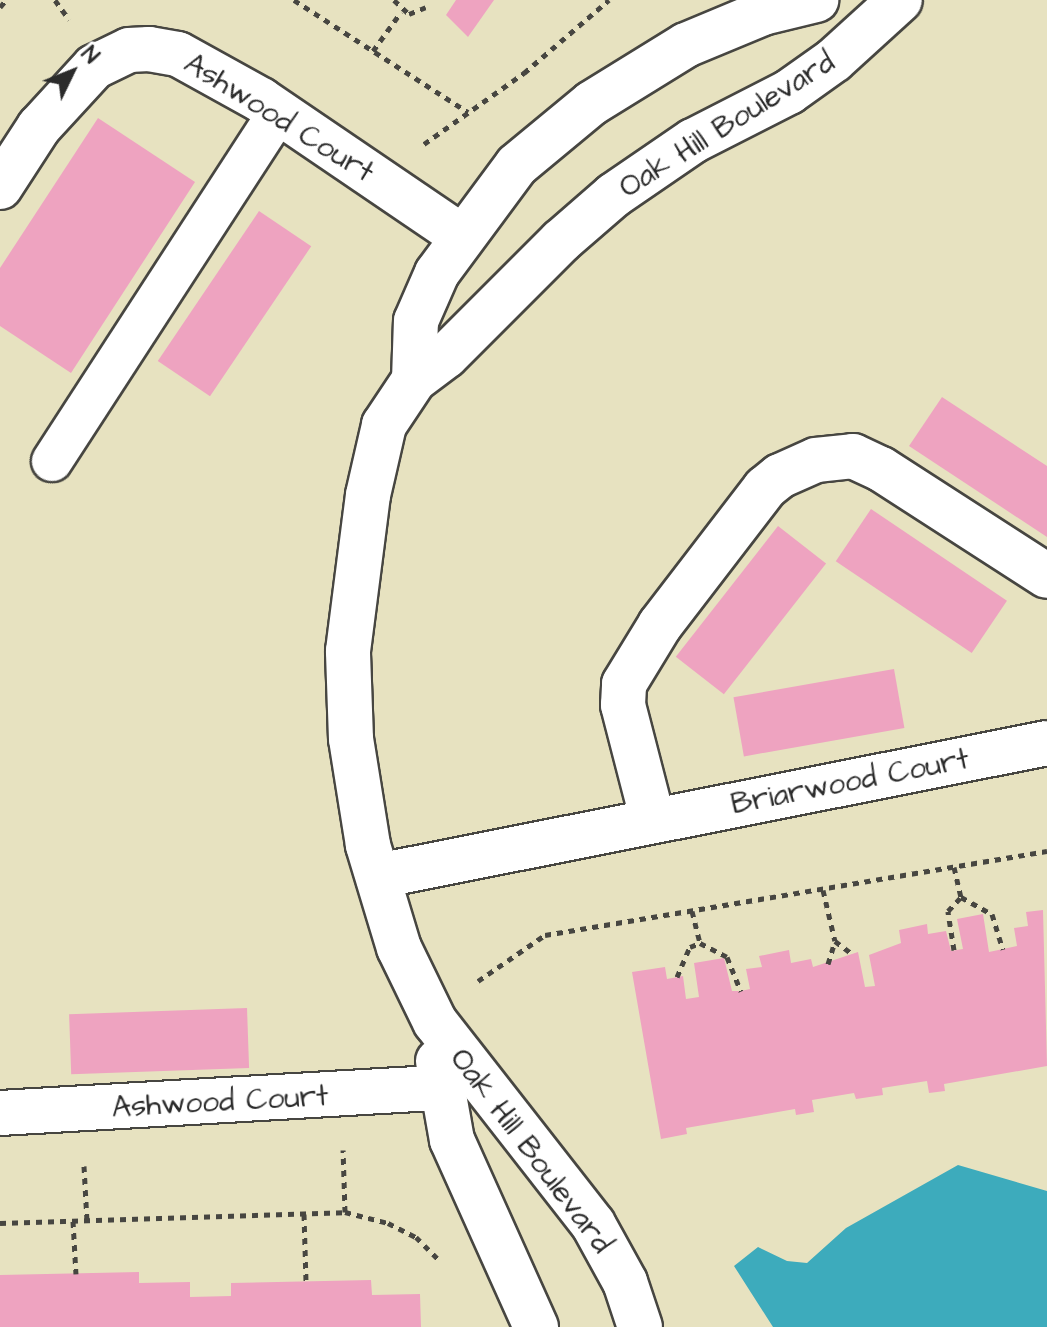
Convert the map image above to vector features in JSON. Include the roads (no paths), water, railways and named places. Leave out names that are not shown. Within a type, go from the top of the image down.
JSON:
[{"type":"street","name":"Oak Hill Boulevard","points":[[414,380],[416,321],[461,236],[517,165],[592,103],[686,45],[763,13],[816,0]]},
{"type":"street","name":"Oak Hill Boulevard","points":[[640,1327],[625,1282],[593,1224],[435,1022],[399,948],[378,876],[351,739],[348,651],[368,495],[384,425],[414,380],[446,356],[614,195],[693,141],[789,92],[873,28],[900,0]]},
{"type":"street","name":"Ashwood Court","points":[[0,187],[69,90],[94,67],[129,50],[178,54],[279,111],[461,236]]},
{"type":"street","points":[[653,821],[623,705],[624,684],[669,613],[765,488],[780,476],[816,460],[853,456],[881,469],[1047,576]]},
{"type":"street","name":"Briarwood Court","points":[[378,876],[1047,743]]},
{"type":"street","name":"Oak Hill Boulevard","points":[[435,1022],[440,1088],[452,1140],[536,1327]]},
{"type":"street","name":"Ashwood Court","points":[[0,1113],[440,1088]]},
{"type":"lane","points":[[52,461],[279,111]]},
{"type":"water","points":[[958,1165],[1047,1191],[1047,1327],[773,1327],[734,1266],[758,1247],[787,1261],[807,1263],[846,1228]]}]
